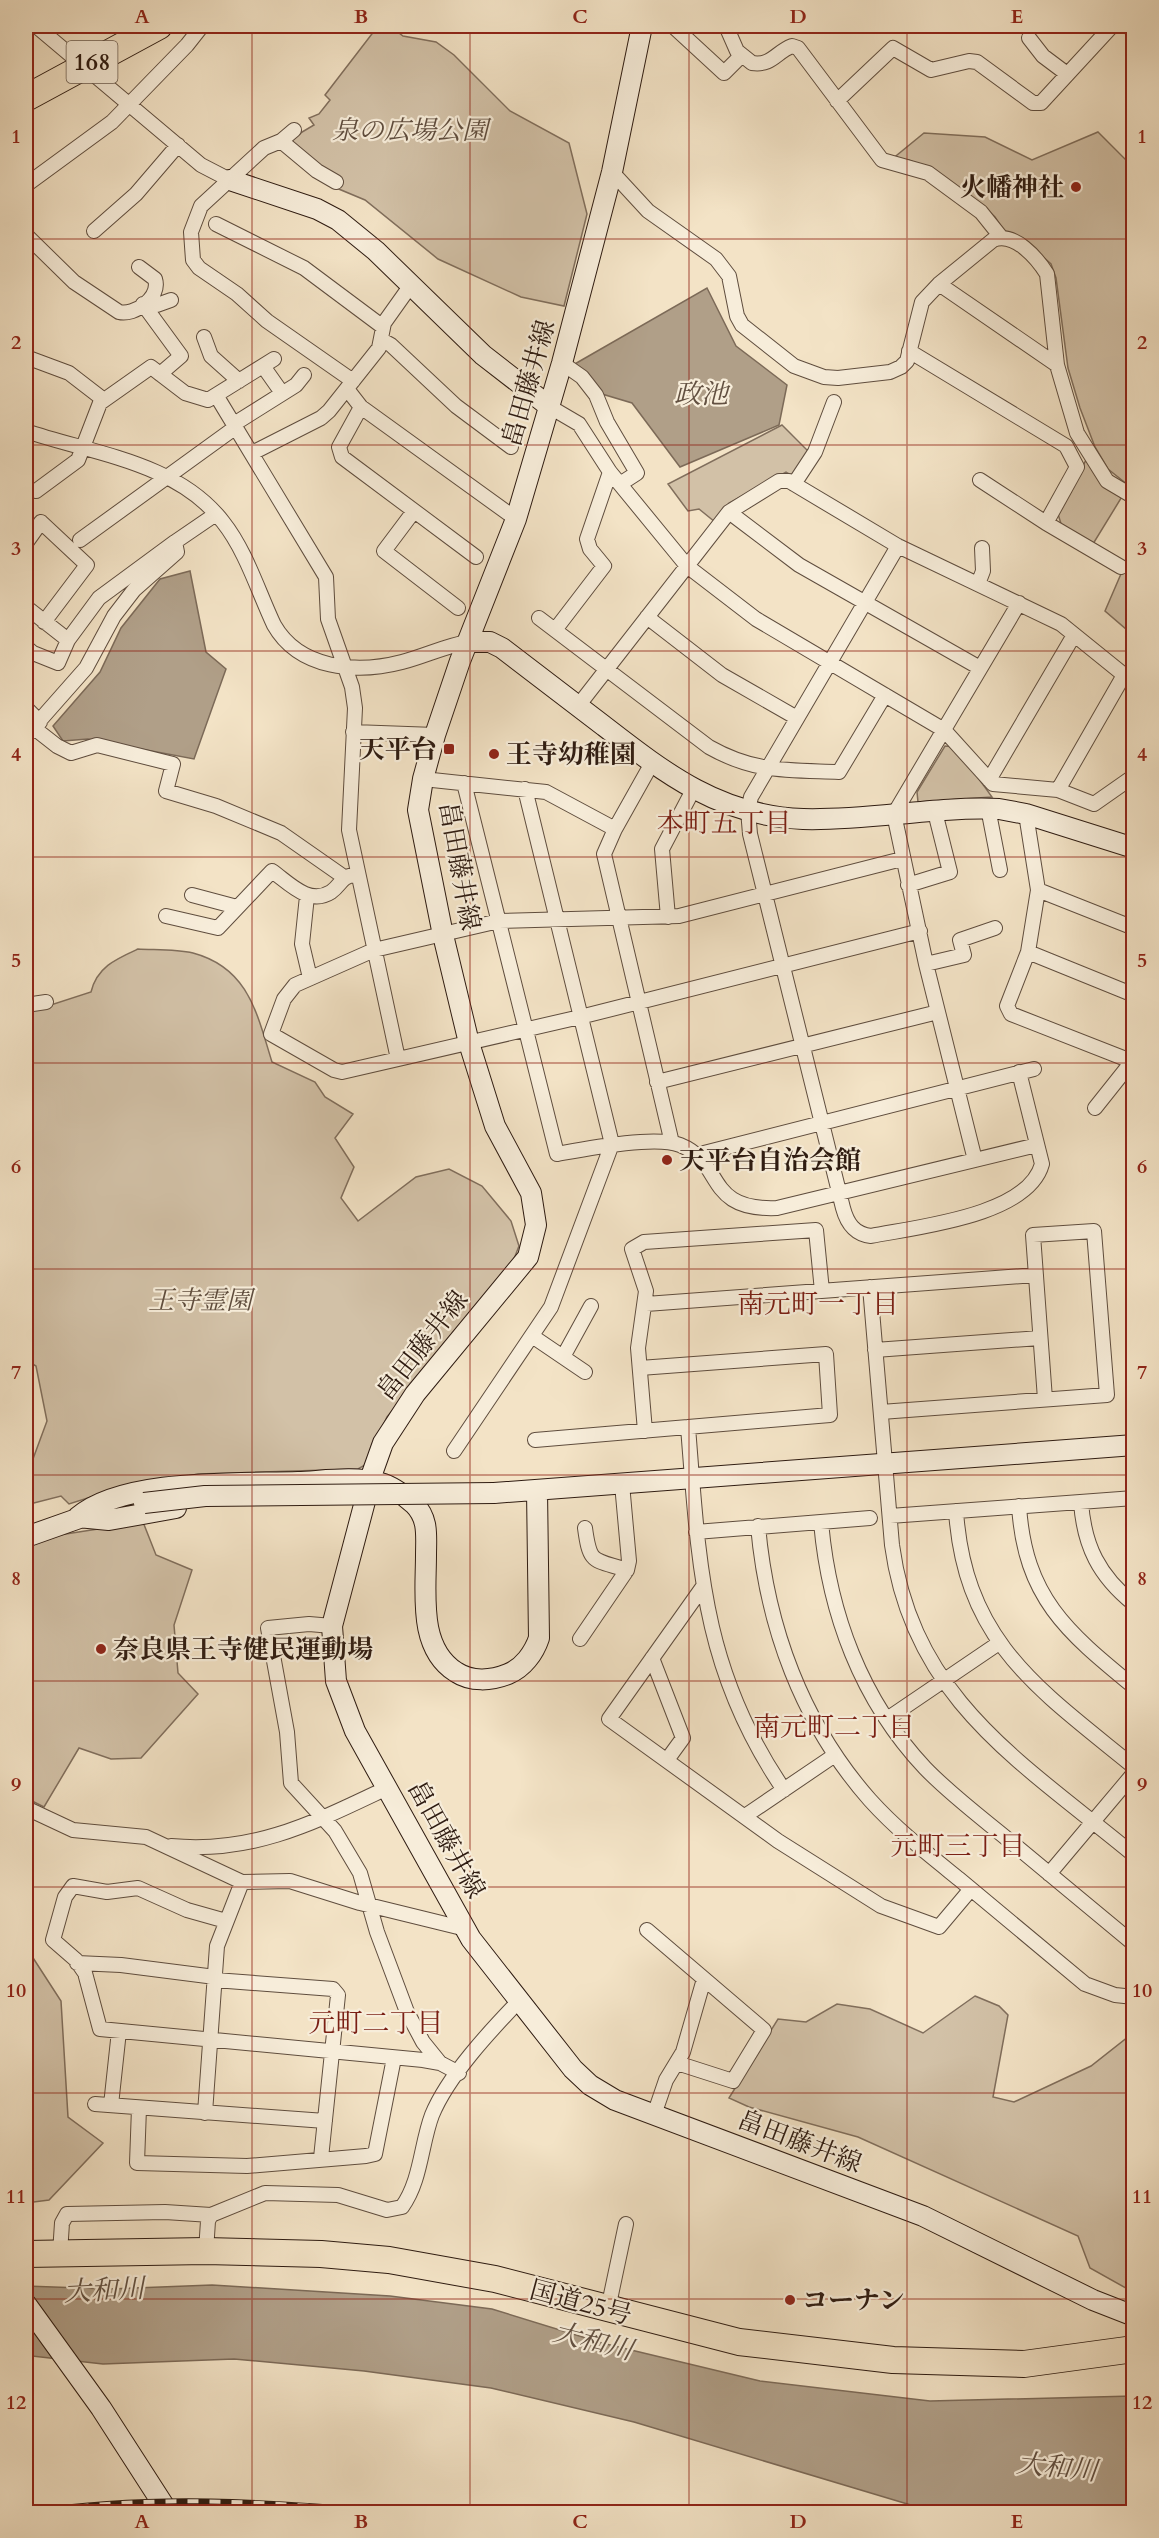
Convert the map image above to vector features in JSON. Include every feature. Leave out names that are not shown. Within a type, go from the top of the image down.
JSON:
[{"type":"highway","name":"168","points":[[26,98],[159,26]]},
{"type":"highway","name":"国道25号","points":[[26,2254],[206,2251],[321,2254],[400,2262],[495,2279],[738,2342],[893,2360],[1024,2364],[1134,2349]]},
{"type":"street","points":[[36,26],[211,172],[317,209],[338,220],[360,236],[483,355],[550,407],[579,424],[610,472],[687,566],[756,619],[944,730],[993,784],[1017,784],[1058,790],[1094,804],[1134,776]]},
{"type":"street","points":[[26,185],[94,138],[187,45],[202,26]]},
{"type":"street","name":"畠田藤井線","points":[[642,26],[612,172],[550,407],[516,519],[435,735],[423,779],[418,810],[443,935],[469,1043],[495,1126],[531,1193],[536,1225],[528,1257],[415,1394],[383,1443],[370,1481],[332,1626],[334,1671],[339,1693],[355,1731],[466,1929],[489,1964],[581,2078],[615,2100],[923,2216],[1093,2300],[1134,2316]]},
{"type":"street","points":[[673,26],[724,73],[741,56]]},
{"type":"street","points":[[726,26],[741,56],[759,64],[770,62],[784,49],[792,46],[798,48],[882,160],[928,172],[981,212],[1001,237],[1027,250],[1047,274],[1057,365],[1077,434],[1107,481],[1134,497]]},
{"type":"street","points":[[837,101],[893,48],[931,70],[969,61],[976,62],[1033,104],[1041,103],[1112,26]]},
{"type":"street","points":[[1126,26],[1134,32]]},
{"type":"street","points":[[1029,38],[1043,56],[1067,74]]},
{"type":"street","points":[[294,130],[281,141],[264,148],[230,180],[210,195],[195,217],[191,232],[193,260],[199,268],[237,294],[267,321],[350,385],[361,407],[516,519]]},
{"type":"street","points":[[281,141],[317,171],[336,182]]},
{"type":"street","points":[[94,231],[136,194],[178,146]]},
{"type":"street","points":[[612,172],[640,205],[724,267],[729,276],[742,325],[794,366],[824,377],[838,378],[890,372],[901,367],[909,351],[922,303],[939,284],[1001,237]]},
{"type":"street","points":[[216,224],[304,268],[382,333],[391,345],[456,406],[511,447]]},
{"type":"street","points":[[26,236],[74,282],[110,308],[126,314],[150,300],[157,284],[155,279],[139,267]]},
{"type":"street","points":[[939,284],[1057,365]]},
{"type":"street","points":[[252,453],[321,418],[379,348],[382,333],[411,285]]},
{"type":"street","points":[[143,304],[157,305],[171,300]]},
{"type":"street","points":[[143,304],[181,356],[160,374]]},
{"type":"street","points":[[204,337],[211,356],[239,381]]},
{"type":"street","points":[[909,351],[1066,446],[1077,467],[1046,523]]},
{"type":"street","points":[[26,357],[69,373],[104,400]]},
{"type":"street","points":[[36,491],[78,460],[96,409],[104,400],[151,367],[185,393],[208,400],[268,362],[282,393]]},
{"type":"street","points":[[562,363],[582,377],[596,394],[608,422],[637,473],[620,484]]},
{"type":"street","points":[[80,540],[304,375]]},
{"type":"street","points":[[216,395],[326,577],[328,619],[352,687],[353,732],[349,830],[398,1059]]},
{"type":"street","points":[[794,484],[815,452],[834,402]]},
{"type":"street","points":[[361,407],[339,447],[342,457],[476,557]]},
{"type":"street","points":[[26,431],[166,477],[185,487],[216,514],[230,533],[281,637],[300,655],[311,660],[345,666],[393,664],[446,646],[468,642],[490,642],[502,648],[652,763],[693,790],[748,810],[802,819],[988,808],[1026,814],[1134,848]]},
{"type":"street","points":[[1071,456],[1086,450]]},
{"type":"street","points":[[555,630],[604,566],[590,549],[587,539],[610,472]]},
{"type":"street","points":[[980,480],[1046,523],[1121,567]]},
{"type":"street","points":[[578,706],[729,512],[779,481],[794,484],[898,546],[1061,624],[1129,679],[1058,790]]},
{"type":"street","points":[[414,510],[384,551],[458,608]]},
{"type":"street","points":[[729,512],[782,554],[981,668]]},
{"type":"street","points":[[26,647],[33,653],[58,663],[68,640],[99,598],[216,514]]},
{"type":"street","points":[[26,543],[41,522],[87,565],[44,622]]},
{"type":"street","points":[[33,729],[86,668],[114,616],[134,590],[177,552],[175,543]]},
{"type":"street","points":[[898,546],[751,797],[748,810],[750,834],[846,1219],[862,1235],[871,1236],[961,1218],[1010,1200],[1032,1182],[1042,1164],[1019,1072]]},
{"type":"street","points":[[978,584],[983,571],[982,548]]},
{"type":"street","points":[[975,1160],[926,964],[894,814],[1019,603]]},
{"type":"street","points":[[26,607],[68,640]]},
{"type":"street","points":[[647,617],[722,675],[797,718]]},
{"type":"street","points":[[539,618],[709,747],[731,759],[768,769],[839,772],[885,695]]},
{"type":"street","points":[[989,780],[1074,635]]},
{"type":"street","points":[[26,708],[33,729],[57,746],[72,753],[97,745],[173,764],[166,791],[216,806],[281,833],[344,877]]},
{"type":"street","points":[[353,732],[435,735]]},
{"type":"street","points":[[652,763],[615,829],[604,854],[672,1143]]},
{"type":"street","points":[[423,779],[546,792],[615,829]]},
{"type":"street","points":[[465,783],[557,1154],[612,1144],[672,1143],[696,1155],[726,1196],[741,1205],[777,1208],[1037,1145]]},
{"type":"street","points":[[453,1450],[532,1336],[559,1290],[612,1144],[525,789]]},
{"type":"street","points":[[668,916],[662,849],[693,790]]},
{"type":"street","points":[[988,808],[1000,870]]},
{"type":"street","points":[[908,885],[950,872],[935,812]]},
{"type":"street","points":[[1026,814],[1038,890],[1028,952],[1007,1006],[1011,1014],[1132,1060],[1095,1108]]},
{"type":"street","points":[[902,859],[679,916],[499,921],[374,950],[310,978],[288,991],[271,1034],[334,1070],[342,1072],[580,1017],[920,931]]},
{"type":"street","points":[[166,916],[218,927],[272,871],[307,896],[319,897],[331,892],[344,877],[358,874]]},
{"type":"street","points":[[1038,890],[1134,928]]},
{"type":"street","points":[[192,894],[237,907]]},
{"type":"street","points":[[307,896],[302,944],[310,978]]},
{"type":"street","points":[[926,964],[964,955],[960,940],[995,928]]},
{"type":"street","points":[[1028,952],[1134,995]]},
{"type":"street","points":[[26,1005],[46,1002]]},
{"type":"street","points":[[657,1082],[938,1012]]},
{"type":"street","points":[[696,1155],[1034,1069]]},
{"type":"street","points":[[645,1431],[638,1348],[646,1304],[646,1291],[632,1249],[644,1242],[816,1230],[822,1291]]},
{"type":"street","points":[[880,1412],[1045,1400],[1107,1395],[1094,1231],[1033,1235],[1045,1400]]},
{"type":"street","points":[[646,1304],[1036,1275]]},
{"type":"street","points":[[870,1287],[895,1565],[904,1605],[919,1640],[942,1681],[964,1709],[990,1735],[1134,1856]]},
{"type":"street","points":[[562,1357],[591,1306]]},
{"type":"street","points":[[532,1336],[585,1372]]},
{"type":"street","points":[[875,1350],[1040,1338]]},
{"type":"street","points":[[535,1440],[830,1415],[826,1354],[640,1368]]},
{"type":"street","points":[[688,1427],[702,1588],[718,1654],[738,1708],[759,1751],[784,1790]]},
{"type":"street","points":[[26,1537],[78,1517],[144,1503],[205,1496],[494,1493],[1134,1445]]},
{"type":"street","points":[[78,1517],[89,1508],[103,1502],[174,1487],[370,1481],[392,1488],[416,1507],[425,1522],[428,1538],[426,1551],[431,1643],[440,1657],[453,1670],[467,1678],[492,1679],[515,1671],[533,1652],[541,1629],[537,1490]]},
{"type":"street","points":[[580,1639],[627,1570],[629,1561],[622,1484]]},
{"type":"street","points":[[890,1516],[1134,1498]]},
{"type":"street","points":[[78,1517],[109,1520],[196,1506],[382,1501],[405,1514],[418,1532],[426,1551]]},
{"type":"street","points":[[1081,1502],[1083,1528],[1092,1556],[1111,1584],[1134,1604]]},
{"type":"street","points":[[1018,1506],[1027,1561],[1043,1596],[1071,1633],[1134,1687]]},
{"type":"street","points":[[956,1511],[966,1574],[982,1615],[999,1643],[1034,1684],[1134,1767]]},
{"type":"street","points":[[696,1532],[870,1518]]},
{"type":"street","points":[[821,1522],[826,1570],[839,1622],[858,1670],[887,1719],[910,1750],[941,1782],[1134,1944]]},
{"type":"street","points":[[758,1526],[767,1594],[782,1647],[805,1702],[854,1781],[888,1819],[1085,1984],[1115,1995],[1134,1997]]},
{"type":"street","points":[[585,1528],[588,1553],[594,1560],[627,1570]]},
{"type":"street","points":[[702,1588],[609,1719],[778,1842],[881,1906],[939,1927],[971,1889]]},
{"type":"street","points":[[332,1626],[309,1624],[268,1628],[287,1732],[291,1783],[348,1851],[360,1873],[407,2012],[423,2042],[440,2063]]},
{"type":"street","points":[[887,1719],[999,1643]]},
{"type":"street","points":[[652,1658],[683,1738],[667,1760]]},
{"type":"street","points":[[745,1816],[836,1755]]},
{"type":"street","points":[[1049,1874],[1134,1773]]},
{"type":"street","points":[[166,1846],[191,1848],[251,1843],[291,1832],[387,1788]]},
{"type":"street","points":[[26,1808],[73,1830],[134,1834],[166,1846],[242,1882],[290,1881],[370,1905],[466,1929]]},
{"type":"street","points":[[205,2113],[217,1946],[242,1882]]},
{"type":"street","points":[[226,1921],[187,1910],[138,1888],[107,1892],[73,1886],[65,1897],[53,1940],[77,1963],[88,1981],[100,2029],[440,2063],[459,2073]]},
{"type":"street","points":[[647,1930],[764,2030],[733,2081],[677,2063]]},
{"type":"street","points":[[77,1963],[121,1965],[215,1978],[333,1989],[338,1995],[321,2158]]},
{"type":"street","points":[[654,2115],[666,2080],[683,2052],[704,1979]]},
{"type":"street","points":[[60,2253],[62,2223],[67,2214],[165,2212],[211,2215],[265,2193],[338,2195],[387,2210],[402,2207],[412,2188],[432,2117],[459,2073],[490,2031],[519,2001]]},
{"type":"street","points":[[111,2105],[118,2031]]},
{"type":"street","points":[[139,2108],[137,2163],[247,2166],[375,2154],[394,2058]]},
{"type":"street","points":[[95,2104],[325,2121]]},
{"type":"street","points":[[206,2251],[208,2221],[211,2215]]},
{"type":"street","points":[[608,2309],[626,2224]]},
{"type":"street","points":[[26,2304],[100,2408],[168,2512]]},
{"type":"green space","name":"泉の広場公園","points":[[378,26],[390,26],[403,36],[436,42],[454,55],[510,111],[569,143],[587,214],[564,306],[521,297],[438,259],[365,200],[334,187],[287,141],[314,125],[309,118],[319,114],[330,100],[325,95]]},
{"type":"green space","points":[[1098,132],[1130,164],[1134,183],[1134,339],[1130,345],[1134,350],[1133,489],[1108,469],[1095,447],[1080,408],[1068,368],[1056,278],[1051,264],[1033,248],[1004,231],[995,217],[980,203],[934,171],[909,160],[891,160],[924,133],[985,137],[1032,160]]},
{"type":"green space","points":[[782,425],[811,454],[796,478],[786,472],[729,503],[715,522],[699,509],[688,511],[668,484]]},
{"type":"green space","points":[[1086,460],[1095,473],[1123,495],[1093,544],[1062,527],[1058,514]]},
{"type":"green space","points":[[1133,546],[1133,635],[1105,611]]},
{"type":"green space","points":[[945,746],[956,747],[992,797],[918,802],[917,792]]},
{"type":"green space","name":"王寺霊園","points":[[138,949],[193,953],[212,960],[227,970],[239,981],[248,995],[272,1062],[315,1082],[325,1097],[353,1114],[335,1138],[354,1167],[341,1198],[358,1221],[416,1177],[449,1169],[482,1186],[511,1221],[519,1246],[512,1264],[387,1417],[365,1465],[358,1469],[198,1474],[110,1491],[69,1504],[61,1496],[26,1505],[30,1467],[47,1421],[36,1366],[26,1360],[26,1013],[91,992],[98,976],[108,965]]},
{"type":"green space","name":"奈良県王寺健民運動場","points":[[143,1522],[156,1555],[192,1570],[174,1625],[178,1673],[198,1694],[141,1758],[111,1759],[79,1748],[44,1807],[26,1798],[26,1546],[40,1538]]},
{"type":"green space","points":[[26,1947],[61,2001],[68,2117],[103,2143],[49,2200],[26,2203]]},
{"type":"green space","points":[[975,1996],[999,2006],[1008,2015],[993,2097],[1014,2102],[1091,2066],[1133,2033],[1133,2292],[1090,2268],[1078,2236],[858,2137],[749,2107],[729,2098],[778,2019],[806,2022],[837,2004],[870,2009],[923,2033]]},
{"type":"water","name":"政池","points":[[707,288],[736,346],[787,385],[779,425],[680,467],[632,403],[602,394],[573,365]]},
{"type":"water","points":[[190,571],[206,652],[226,669],[194,759],[88,739],[63,741],[53,726],[100,672],[121,628],[160,579]]},
{"type":"water","name":"大和川","points":[[212,2285],[390,2296],[492,2309],[602,2343],[760,2381],[930,2401],[1133,2396],[1133,2512],[934,2512],[634,2422],[491,2388],[364,2371],[234,2359],[103,2364],[32,2356],[26,2360],[26,2286],[109,2289]]},
{"type":"railway","points":[[34,2512],[78,2506],[166,2501],[299,2505],[388,2512]]},
{"type":"railway","points":[[131,2512],[169,2509]]},
{"type":"place","name":"火幡神社","points":[[1076,187]]},
{"type":"place","name":"天平台","points":[[449,749]]},
{"type":"place","name":"王寺幼稚園","points":[[494,754]]},
{"type":"place","name":"天平台自治会館","points":[[667,1160]]},
{"type":"place","name":"奈良県王寺健民運動場","points":[[101,1649]]},
{"type":"place","name":"コーナン","points":[[790,2300]]},
{"type":"district","name":"本町五丁目","points":[[724,823]]},
{"type":"district","name":"南元町一丁目","points":[[818,1304]]},
{"type":"district","name":"南元町二丁目","points":[[834,1727]]},
{"type":"district","name":"元町三丁目","points":[[958,1846]]},
{"type":"district","name":"元町二丁目","points":[[376,2023]]}]
